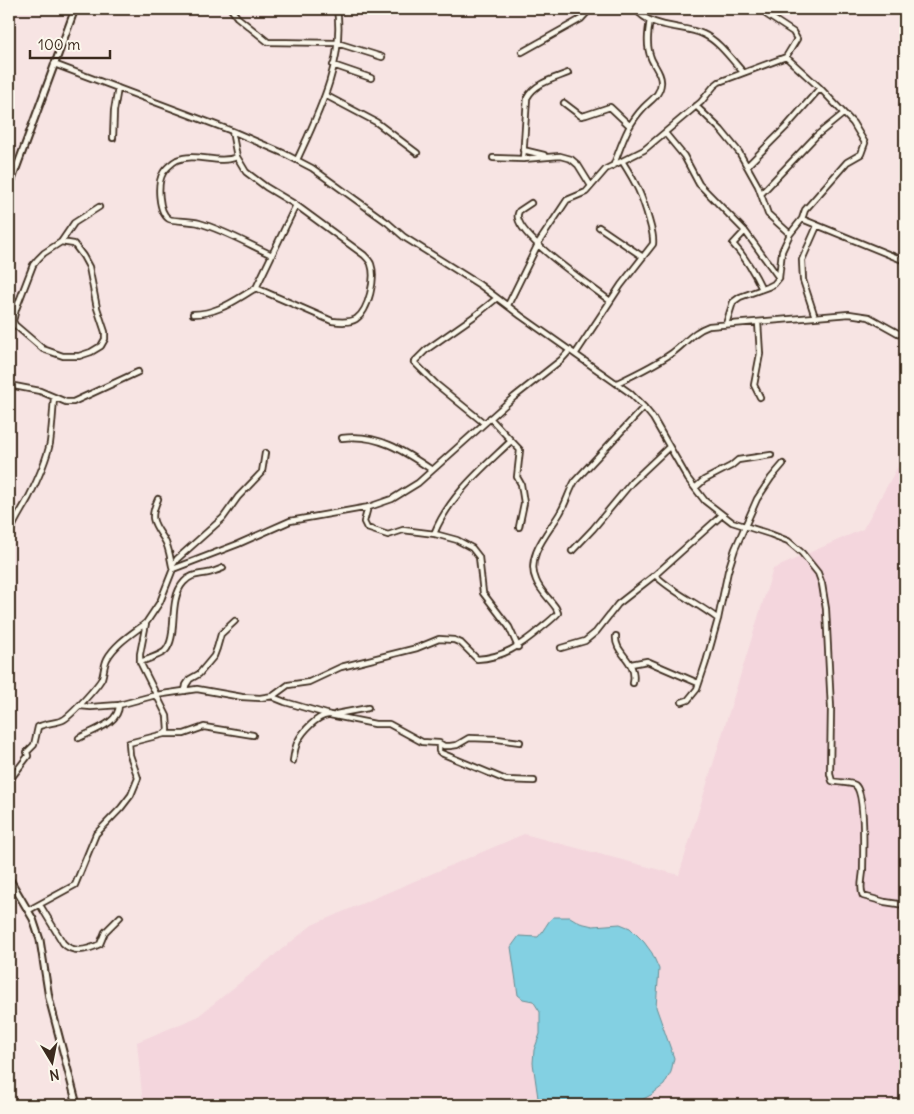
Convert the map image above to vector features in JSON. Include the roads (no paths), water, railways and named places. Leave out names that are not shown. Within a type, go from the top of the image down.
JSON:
[{"type":"street","points":[[9,188],[75,9]]},
{"type":"street","points":[[232,9],[237,17],[268,42],[338,43],[382,57]]},
{"type":"street","points":[[297,160],[325,95],[333,65],[338,43],[339,22],[337,9]]},
{"type":"street","points":[[522,52],[581,19],[590,9]]},
{"type":"street","points":[[636,9],[640,16],[650,20],[695,31],[708,37],[743,72]]},
{"type":"street","points":[[508,305],[537,245],[567,200],[586,192],[614,164],[644,150],[696,106],[714,86],[743,72],[768,65],[786,57],[797,39],[793,32],[767,15]]},
{"type":"street","points":[[614,164],[629,124],[646,104],[658,95],[661,81],[648,48],[650,20]]},
{"type":"street","points":[[726,324],[733,302],[740,297],[774,284],[778,278],[782,251],[790,234],[802,219],[805,210],[847,162],[860,154],[864,148],[865,143],[853,123],[820,88],[786,57]]},
{"type":"street","points":[[54,64],[232,131],[297,160],[321,173],[404,237],[480,285],[617,383],[644,407],[695,488],[705,501],[722,515],[732,522],[788,541],[802,553],[818,573],[822,584],[826,609],[831,708],[830,774],[832,781],[857,786],[861,794],[863,825],[861,892],[863,896],[872,900],[905,904]]},
{"type":"street","points":[[333,65],[371,78]]},
{"type":"street","points":[[522,159],[527,98],[543,82],[568,73]]},
{"type":"street","points":[[112,138],[118,88]]},
{"type":"street","points":[[748,165],[786,128],[820,88]]},
{"type":"street","points":[[325,95],[376,122],[417,152]]},
{"type":"street","points":[[564,103],[581,116],[610,107],[629,124]]},
{"type":"street","points":[[696,106],[731,141],[748,165],[768,214],[790,234]]},
{"type":"street","points":[[761,194],[816,136],[843,114]]},
{"type":"street","points":[[232,131],[237,157],[246,172],[266,188],[296,204],[360,251],[371,263],[372,288],[366,303],[356,319],[345,322],[332,321],[256,288]]},
{"type":"street","points":[[664,133],[684,156],[698,184],[745,232],[778,278]]},
{"type":"street","points":[[523,150],[552,156]]},
{"type":"street","points":[[493,158],[522,159],[560,156],[571,159],[578,165],[591,186]]},
{"type":"street","points":[[237,157],[229,160],[190,158],[177,160],[162,173],[159,184],[161,204],[168,219],[172,221],[188,220],[206,225],[272,255]]},
{"type":"street","points":[[576,353],[610,301],[650,249],[654,235],[638,187],[622,161]]},
{"type":"street","points":[[9,163],[17,166]]},
{"type":"street","points":[[193,314],[207,314],[218,310],[256,288],[296,204]]},
{"type":"street","points":[[531,204],[519,211],[518,219],[520,225],[537,245],[610,301]]},
{"type":"street","points":[[61,242],[74,244],[89,267],[97,308],[105,332],[105,339],[101,346],[91,352],[74,357],[63,356],[43,349],[15,326],[12,321],[33,265],[44,253],[61,242],[74,223],[100,207]]},
{"type":"street","points":[[802,219],[905,260]]},
{"type":"street","points":[[815,317],[803,280],[802,260],[817,226]]},
{"type":"street","points":[[599,227],[643,257]]},
{"type":"street","points":[[745,232],[734,244],[752,267],[762,289]]},
{"type":"street","points":[[484,423],[436,384],[414,362],[426,350],[476,316],[497,298]]},
{"type":"street","points":[[9,306],[16,309]]},
{"type":"street","points":[[617,383],[656,364],[698,330],[709,326],[860,314],[905,337]]},
{"type":"street","points":[[758,322],[760,354],[754,385],[760,398]]},
{"type":"street","points":[[172,567],[238,544],[290,520],[368,507],[401,495],[418,483],[484,423],[535,379],[561,360],[570,350]]},
{"type":"street","points":[[9,385],[40,391],[73,402],[138,372]]},
{"type":"street","points":[[9,535],[13,523],[18,518],[30,496],[48,450],[54,397]]},
{"type":"street","points":[[80,706],[91,708],[119,705],[156,695],[203,689],[242,698],[273,696],[288,685],[310,682],[341,667],[417,648],[438,638],[461,643],[477,659],[504,654],[518,647],[558,613],[535,579],[534,570],[538,548],[561,511],[568,492],[575,481],[644,407]]},
{"type":"street","points":[[490,418],[520,450],[517,477],[521,484],[524,503],[519,527]]},
{"type":"street","points":[[342,438],[361,437],[387,443],[402,450],[432,470]]},
{"type":"street","points":[[434,534],[440,519],[458,494],[511,441]]},
{"type":"street","points":[[572,551],[594,529],[632,482],[670,447]]},
{"type":"street","points":[[9,781],[28,756],[26,752],[34,745],[38,727],[63,720],[80,706],[87,695],[102,679],[108,658],[130,634],[146,623],[160,602],[172,567],[177,559],[223,518],[238,497],[262,472],[265,453]]},
{"type":"street","points":[[695,488],[704,480],[731,466],[738,460],[771,455]]},
{"type":"street","points":[[682,702],[688,700],[693,695],[698,683],[718,619],[728,571],[735,549],[761,492],[784,464]]},
{"type":"street","points":[[158,499],[152,518],[168,547],[172,567]]},
{"type":"street","points":[[368,507],[364,522],[366,528],[375,532],[388,535],[403,530],[434,534],[457,540],[472,548],[479,557],[483,593],[509,627],[518,647]]},
{"type":"street","points":[[561,648],[584,642],[596,632],[618,604],[722,515]]},
{"type":"street","points":[[140,662],[164,652],[171,641],[176,598],[183,582],[192,575],[210,573],[223,568]]},
{"type":"street","points":[[654,575],[667,587],[704,608],[718,619]]},
{"type":"street","points":[[185,691],[190,679],[199,674],[214,656],[221,634],[235,621]]},
{"type":"street","points":[[146,623],[140,662],[167,716],[168,730],[164,734]]},
{"type":"street","points":[[616,636],[617,645],[631,664],[634,675],[633,683]]},
{"type":"street","points":[[631,664],[647,661],[698,683]]},
{"type":"street","points":[[273,696],[285,702],[330,715],[375,724],[389,724],[422,742],[439,743],[444,746],[457,745],[469,738],[520,742]]},
{"type":"street","points":[[80,738],[100,728],[114,718],[119,711],[119,705]]},
{"type":"street","points":[[293,761],[298,740],[311,725],[324,716],[368,708]]},
{"type":"street","points":[[29,910],[75,885],[96,834],[131,795],[138,778],[130,754],[129,743],[164,734],[184,734],[204,727],[253,735]]},
{"type":"street","points":[[439,743],[439,751],[441,753],[506,780],[534,781]]},
{"type":"street","points":[[9,878],[29,910],[40,940],[49,998],[77,1105]]},
{"type":"street","points":[[40,905],[63,943],[67,947],[77,950],[100,944],[105,932],[120,917]]},
{"type":"water","points":[[553,917],[570,917],[580,923],[593,926],[620,924],[630,928],[652,953],[659,969],[656,1007],[674,1058],[671,1072],[664,1085],[651,1095],[632,1105],[539,1105],[533,1063],[534,1050],[540,1034],[540,1012],[533,1001],[523,999],[518,995],[511,947],[519,936],[538,937]]}]
